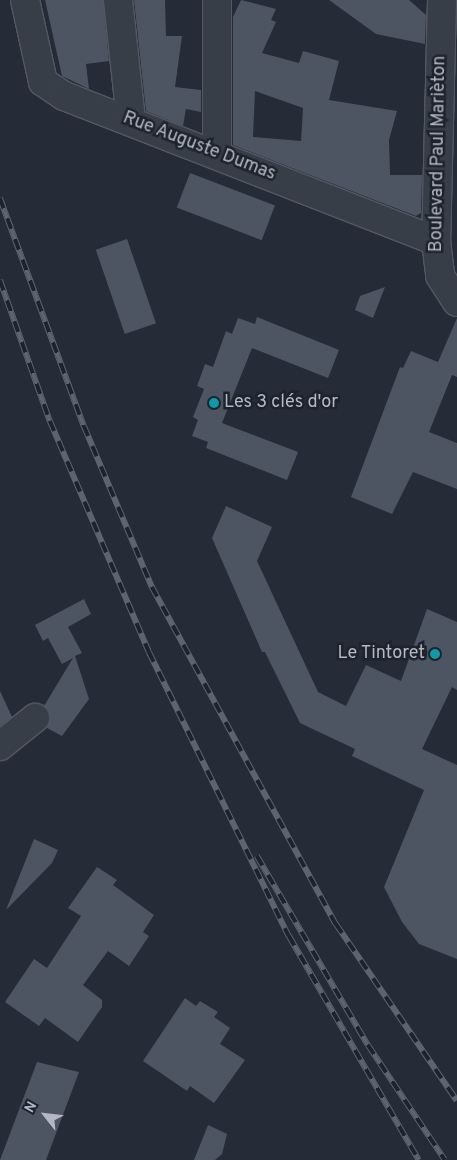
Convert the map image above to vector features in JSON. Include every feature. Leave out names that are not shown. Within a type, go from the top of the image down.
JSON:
[{"type":"street","name":"Rue Auguste Dumas","points":[[25,0],[43,82],[64,96],[217,153],[436,240]]},
{"type":"street","points":[[118,0],[131,120]]},
{"type":"street","points":[[217,0],[217,153]]},
{"type":"street","name":"Boulevard Paul Marièton","points":[[442,0],[436,240],[440,276],[457,302]]},
{"type":"street","points":[[451,0],[457,4]]},
{"type":"street","points":[[0,746],[35,718]]},
{"type":"building","points":[[45,0],[103,0],[109,61],[86,64],[89,89],[62,76]]},
{"type":"building","points":[[134,0],[165,0],[166,36],[182,36],[175,87],[201,90],[201,112],[186,109],[183,126],[146,111]]},
{"type":"building","points":[[241,0],[276,9],[271,20],[276,22],[262,53],[299,63],[303,51],[339,61],[329,100],[397,111],[389,140],[390,175],[422,175],[421,213],[416,216],[233,145],[233,17]],"holes":[[[255,91],[303,108],[301,141],[253,137]]]},
{"type":"building","points":[[329,0],[409,0],[426,15],[425,44],[376,34]]},
{"type":"building","points":[[190,173],[275,206],[262,240],[177,208]]},
{"type":"building","points":[[127,239],[156,323],[125,334],[96,250]]},
{"type":"building","points":[[385,287],[373,318],[355,310],[360,296]]},
{"type":"building","name":"Les 3 clés d'or","points":[[257,317],[339,350],[328,378],[252,348],[222,423],[298,452],[287,480],[206,448],[208,442],[192,436],[198,420],[193,417],[204,389],[197,386],[205,364],[213,367],[226,331],[232,334],[238,318],[255,324]]},
{"type":"building","points":[[457,318],[457,377],[452,375],[429,432],[457,443],[457,489],[413,472],[392,514],[351,497],[400,367],[403,368],[411,351],[438,362]]},
{"type":"building","points":[[226,506],[272,527],[257,561],[318,692],[346,706],[366,665],[401,681],[427,609],[457,622],[457,690],[452,687],[422,749],[457,765],[457,959],[419,944],[402,922],[384,887],[424,790],[352,756],[355,749],[300,723],[265,652],[262,652],[212,538]]},
{"type":"building","points":[[84,599],[91,614],[68,627],[82,653],[75,656],[89,699],[62,736],[47,728],[50,716],[44,706],[73,658],[62,664],[48,638],[43,641],[35,625]]},
{"type":"building","points":[[0,691],[12,717],[0,726]]},
{"type":"building","points":[[34,839],[58,850],[52,863],[6,910]]},
{"type":"building","points":[[97,867],[117,880],[113,885],[154,915],[143,932],[149,936],[129,966],[108,951],[83,985],[102,1000],[102,1007],[78,1042],[45,1018],[39,1026],[5,1002],[34,959],[47,968],[81,916],[68,908]]},
{"type":"building","points":[[185,998],[196,1006],[200,1001],[218,1012],[214,1017],[230,1028],[220,1044],[245,1060],[214,1103],[190,1086],[187,1091],[143,1061]]},
{"type":"building","points":[[37,1062],[79,1072],[46,1160],[0,1160]]},
{"type":"building","points":[[208,1125],[227,1134],[222,1154],[215,1160],[194,1160]]},
{"type":"railway","points":[[0,198],[84,426],[152,587],[336,924],[457,1101]]},
{"type":"railway","points":[[0,280],[50,421],[149,652],[289,936],[419,1160]]},
{"type":"railway","points":[[257,856],[368,1045],[445,1160]]},
{"type":"place","name":"Les 3 clés d'or","points":[[214,403]]},
{"type":"place","name":"Le Tintoret","points":[[435,654]]}]
